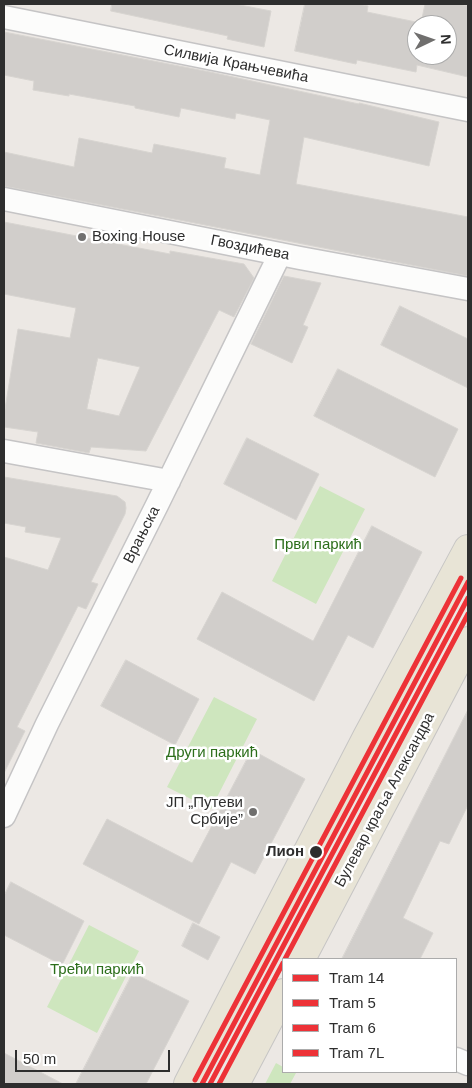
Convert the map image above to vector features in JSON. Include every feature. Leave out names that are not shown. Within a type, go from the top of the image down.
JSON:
[{"type":"main road","points":[[188,1084],[367,737],[468,549]]},
{"type":"main road","name":"Булевар краља Александра","points":[[302,958],[468,641]]},
{"type":"main road","points":[[235,1084],[282,994]]},
{"type":"street","name":"Силвија Крањчевића","points":[[4,17],[468,110]]},
{"type":"street","name":"Гвоздићева","points":[[4,199],[468,289]]},
{"type":"street","name":"Врањска","points":[[4,816],[280,254]]},
{"type":"street","points":[[4,451],[168,481]]},
{"type":"green space","name":"Први паркић","points":[[320,486],[365,509],[316,604],[272,581]]},
{"type":"green space","name":"Други паркић","points":[[214,697],[257,719],[211,809],[167,787]]},
{"type":"green space","name":"Трећи паркић","points":[[89,925],[139,951],[97,1033],[47,1007]]},
{"type":"green space","points":[[276,1063],[282,1066],[282,1073],[296,1073],[290,1084],[265,1084]]},
{"type":"building","points":[[112,4],[235,4],[271,11],[264,47],[227,39],[228,36],[111,11]]},
{"type":"building","points":[[305,4],[358,4],[368,6],[367,12],[407,20],[407,65],[417,65],[416,72],[357,60],[356,64],[295,51]]},
{"type":"building","points":[[425,4],[458,4],[468,6],[468,77],[417,65],[457,65],[457,15],[423,15]]},
{"type":"building","points":[[4,32],[210,72],[439,122],[429,166],[304,137],[296,184],[468,217],[468,276],[4,186],[4,152],[74,167],[79,138],[152,153],[154,144],[226,158],[224,168],[260,175],[270,120],[236,113],[235,119],[181,108],[179,117],[135,108],[135,106],[69,94],[69,96],[33,90],[34,81],[4,75]]},
{"type":"building","points":[[4,222],[170,254],[170,251],[244,264],[254,278],[234,317],[219,310],[146,451],[91,447],[89,453],[36,443],[38,432],[4,427],[4,415],[18,329],[70,338],[76,308],[4,294]],"holes":[[[98,358],[140,367],[119,416],[87,409]]]},
{"type":"building","points":[[284,276],[321,283],[303,325],[308,327],[292,363],[251,344]]},
{"type":"building","points":[[400,306],[468,339],[468,388],[381,345]]},
{"type":"building","points":[[338,369],[458,429],[435,477],[314,416]]},
{"type":"building","points":[[247,438],[319,474],[296,520],[224,484]]},
{"type":"building","points":[[4,477],[117,496],[125,502],[126,508],[125,514],[91,582],[98,584],[86,609],[78,606],[17,727],[25,731],[4,773],[4,557],[48,570],[61,538],[25,532],[26,527],[4,523]]},
{"type":"building","points":[[372,526],[422,552],[373,648],[348,635],[314,701],[197,639],[222,592],[313,641]]},
{"type":"building","points":[[126,660],[199,699],[175,745],[101,706]]},
{"type":"building","points":[[468,710],[468,805],[449,844],[440,841],[403,918],[433,933],[420,958],[343,958]]},
{"type":"building","points":[[252,750],[305,779],[255,874],[231,862],[199,924],[83,864],[107,819],[192,863]]},
{"type":"building","points":[[11,882],[84,921],[62,965],[4,935],[4,896]]},
{"type":"building","points":[[193,923],[220,937],[208,960],[182,946]]},
{"type":"building","points":[[133,973],[189,1001],[146,1084],[76,1084]]},
{"type":"building","points":[[4,1053],[63,1084],[4,1084]]},
{"type":"tram line","name":"6","points":[[195,1080],[461,578]]},
{"type":"tram line","name":"14","points":[[202,1084],[468,582]]},
{"type":"tram line","name":"5","points":[[210,1084],[468,598]]},
{"type":"tram line","name":"7L","points":[[286,958],[468,614]]},
{"type":"tram line","name":"7L","points":[[219,1084],[282,965]]},
{"type":"place","name":"Boxing House","points":[[82,237]]},
{"type":"place","name":"ЈП „Путеви Србије”","points":[[253,812]]},
{"type":"place","name":"Лион","points":[[316,852]]}]
